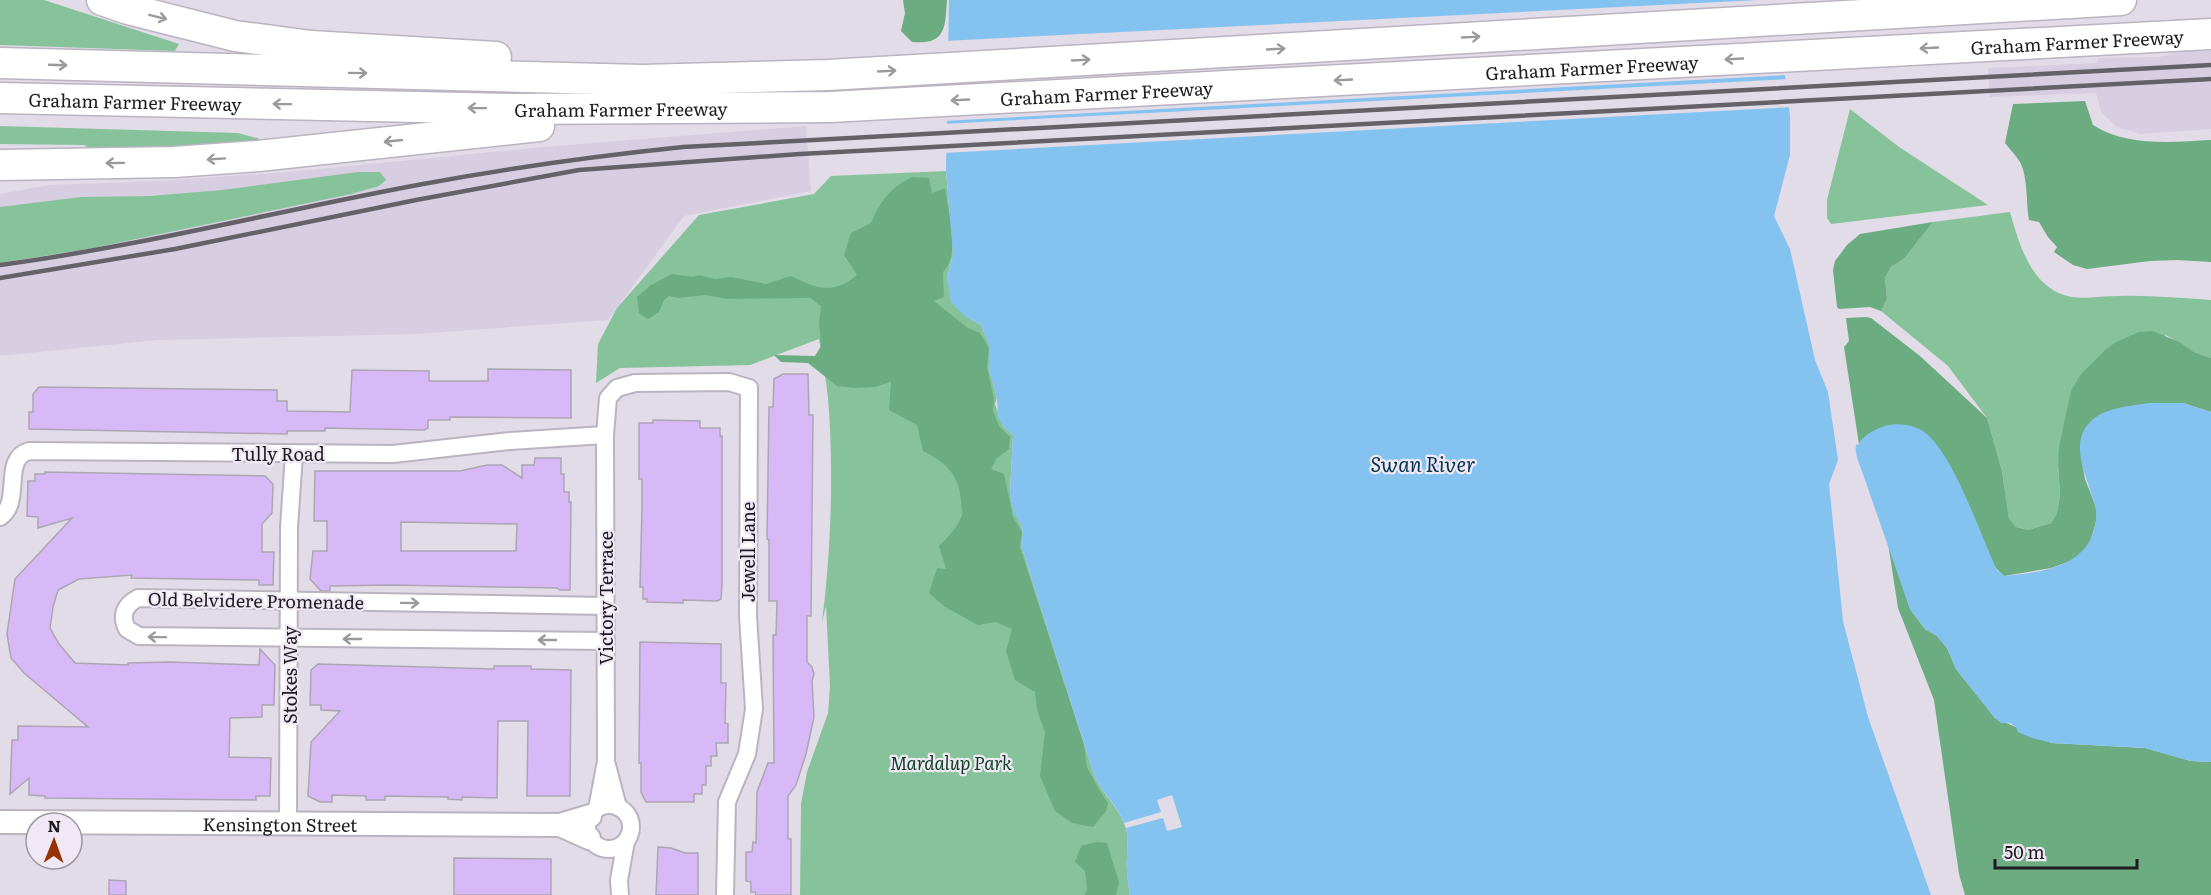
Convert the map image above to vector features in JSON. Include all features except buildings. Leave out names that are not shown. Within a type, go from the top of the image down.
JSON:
[{"type":"highway","points":[[102,0],[128,9],[235,36],[311,46],[828,75]]},
{"type":"highway","points":[[1986,8],[2050,0]]},
{"type":"highway","name":"Graham Farmer Freeway","points":[[0,63],[642,80],[828,75],[2121,0]]},
{"type":"highway","name":"Graham Farmer Freeway","points":[[0,98],[512,109],[830,107],[2211,34]]},
{"type":"highway","points":[[6,166],[174,162],[258,156],[515,128],[830,107]]},
{"type":"street","name":"Jewell Lane","points":[[605,435],[608,398],[617,388],[635,383],[729,382],[749,388],[748,616],[754,709],[747,754],[727,802],[725,895]]},
{"type":"street","name":"Tully Road","points":[[0,517],[10,506],[16,461],[21,453],[29,451],[415,453],[510,441],[605,435]]},
{"type":"street","name":"Victory Terrace","points":[[595,828],[606,761],[605,435]]},
{"type":"street","name":"Stokes Way","points":[[288,824],[289,528],[294,454]]},
{"type":"street","name":"Old Belvidere Promenade","points":[[605,606],[138,598],[127,606],[123,617],[127,629],[139,636],[606,641]]},
{"type":"street","name":"Victory Terrace","points":[[606,761],[618,807],[624,811],[630,821],[630,834],[626,841]]},
{"type":"street","points":[[595,828],[611,805],[618,807]]},
{"type":"street","name":"Kensington Street","points":[[0,822],[560,825],[595,828]]},
{"type":"street","points":[[595,828],[621,846],[626,841]]},
{"type":"street","points":[[595,828],[619,887]]},
{"type":"street","points":[[619,887],[626,841]]},
{"type":"shaded area","points":[[2185,51],[2211,51],[2211,129],[2140,134],[2117,127],[2101,112],[2096,93],[1990,97],[1988,68],[2097,63],[2098,58],[2159,57]]},
{"type":"shaded area","points":[[806,126],[811,191],[684,216],[608,320],[417,334],[158,340],[0,356],[0,194],[50,185],[160,181],[289,172],[543,147]]},
{"type":"green space","points":[[0,0],[44,0],[179,44],[175,51],[0,45]]},
{"type":"green space","points":[[903,0],[947,0],[942,33],[932,41],[912,42],[901,31],[905,13]]},
{"type":"green space","points":[[2085,101],[2093,125],[2120,137],[2150,142],[2211,140],[2211,262],[2150,261],[2087,269],[2073,265],[2054,252],[2057,247],[2039,222],[2029,220],[2023,168],[2005,143],[2013,104]]},
{"type":"green space","points":[[1850,109],[1899,147],[1988,205],[1831,224],[1827,218],[1827,200]]},
{"type":"green space","points":[[0,126],[238,133],[260,139],[253,144],[99,154],[84,145],[0,144]]},
{"type":"green space","name":"Mardalup Park","points":[[946,171],[953,254],[947,278],[965,316],[981,325],[989,344],[989,369],[997,398],[995,404],[1003,426],[1013,435],[1010,493],[1014,513],[1021,524],[1023,535],[1021,545],[1095,778],[1125,825],[1130,895],[800,895],[801,804],[807,772],[828,713],[830,686],[826,606],[822,622],[828,567],[831,453],[828,398],[819,339],[750,365],[620,368],[596,383],[598,344],[617,308],[699,215],[814,194],[831,176]]},
{"type":"green space","points":[[358,172],[380,172],[386,180],[379,186],[351,194],[93,248],[0,263],[0,207],[81,197],[149,196],[222,190]]},
{"type":"green space","points":[[912,177],[929,178],[932,193],[945,188],[952,232],[952,254],[943,272],[944,297],[934,301],[968,328],[980,333],[989,348],[987,367],[994,399],[993,410],[999,426],[1010,437],[1009,449],[997,458],[991,469],[1004,474],[1013,517],[1022,532],[1020,547],[1084,745],[1087,767],[1108,803],[1106,811],[1093,827],[1072,823],[1055,811],[1040,776],[1045,732],[1037,710],[1035,692],[1015,680],[1006,651],[1012,629],[996,622],[978,625],[945,607],[929,593],[937,568],[946,569],[939,546],[955,528],[962,515],[960,492],[950,470],[923,451],[917,425],[889,410],[891,382],[875,387],[837,386],[808,363],[781,362],[774,355],[815,356],[821,346],[819,323],[821,306],[810,298],[727,299],[705,295],[678,298],[669,296],[664,300],[659,312],[648,319],[639,313],[637,297],[651,285],[672,274],[692,277],[699,275],[715,279],[731,277],[766,284],[791,276],[825,288],[833,288],[849,281],[857,275],[844,255],[851,233],[871,223],[887,196],[897,186]]},
{"type":"green space","points":[[2010,212],[2029,264],[2047,286],[2058,293],[2078,298],[2141,296],[2211,300],[2211,358],[2194,352],[2166,335],[2064,427],[2058,463],[2060,495],[2057,513],[2051,523],[2028,530],[2016,527],[2009,520],[2002,471],[1987,418],[1948,366],[1881,311],[1887,299],[1885,278],[1891,267],[1904,259],[1933,222]]},
{"type":"green space","points":[[1933,222],[1904,259],[1891,267],[1885,278],[1887,299],[1881,311],[1870,307],[1839,309],[1837,307],[1833,270],[1835,261],[1847,245],[1860,234]]},
{"type":"green space","points":[[1846,318],[1871,318],[1920,356],[1987,418],[2002,471],[2009,519],[2016,527],[2028,530],[2051,523],[2057,513],[2060,495],[2059,447],[2071,391],[2081,374],[2116,342],[2139,332],[2153,331],[2211,358],[2211,412],[2183,403],[2081,456],[2085,479],[2096,507],[2097,519],[2089,545],[2076,559],[2051,568],[2004,576],[1863,438],[1859,444],[1844,347],[1849,341]]},
{"type":"green space","points":[[1888,543],[1910,609],[1925,629],[1937,636],[1947,648],[1956,669],[1995,718],[2052,743],[2145,748],[2191,761],[2211,762],[2211,895],[1965,895],[1959,874],[1934,700],[1898,608]]},
{"type":"green space","points":[[1096,842],[1107,843],[1119,882],[1116,895],[1084,895],[1087,890],[1085,871],[1075,862],[1081,846]]},
{"type":"water","name":"Swan River","points":[[949,0],[1776,0],[1790,116],[1790,155],[1774,216],[1790,249],[1815,360],[1828,392],[1838,460],[1829,484],[1843,621],[1868,717],[1931,895],[1130,895],[1125,825],[1095,778],[1021,545],[1023,535],[1021,524],[1014,514],[1010,493],[1013,435],[1003,426],[998,417],[997,398],[989,369],[989,344],[981,325],[965,316],[951,303],[947,278],[953,254],[946,171]]},
{"type":"water","points":[[2149,403],[2183,403],[2211,412],[2211,762],[2191,761],[2145,748],[2052,743],[2018,732],[2016,727],[2010,723],[2001,723],[1995,718],[1956,669],[1947,648],[1937,636],[1925,629],[1910,609],[1856,453],[1856,445],[1870,433],[1885,426],[1908,425],[1924,432],[1938,447],[1958,480],[1997,570],[2004,576],[2030,573],[2068,561],[2079,554],[2093,533],[2096,510],[2080,451],[2084,429],[2092,420],[2105,412]]},
{"type":"pier","points":[[1779,0],[1788,75],[943,121],[944,41]]},
{"type":"pier","points":[[1788,79],[1792,107],[943,153],[943,124]]},
{"type":"pier","points":[[1172,795],[1182,827],[1167,831],[1163,818],[1126,828],[1124,823],[1161,812],[1157,800]]},
{"type":"railway","points":[[0,265],[106,248],[455,178],[618,154],[683,147],[2211,65]]},
{"type":"railway","points":[[0,278],[175,249],[416,200],[579,170],[800,154],[2211,79]]}]
